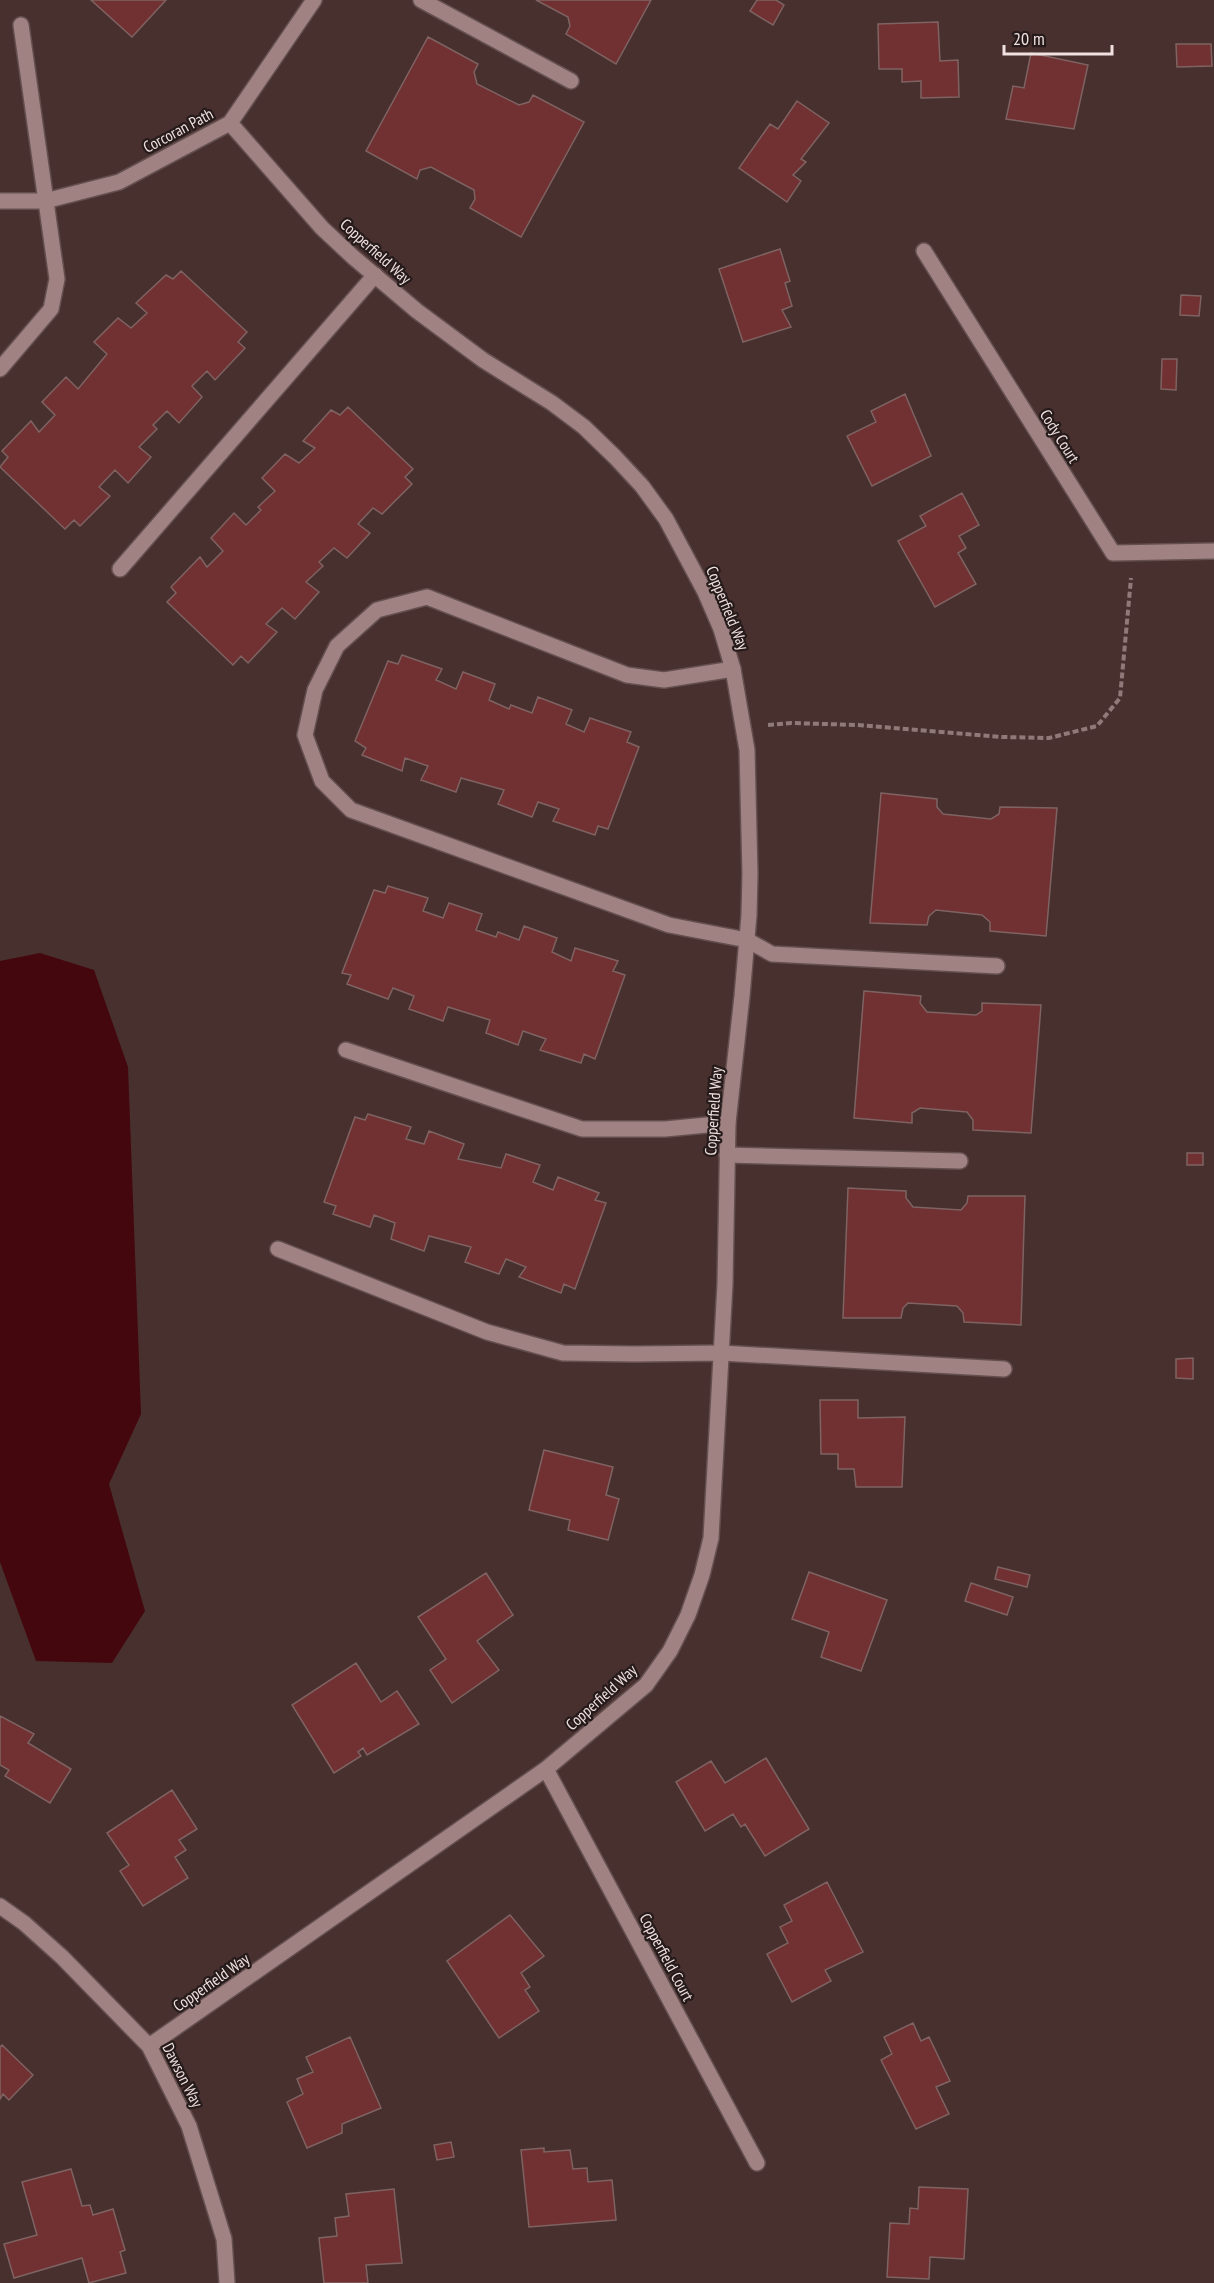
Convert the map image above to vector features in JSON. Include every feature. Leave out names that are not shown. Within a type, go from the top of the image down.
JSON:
[{"type":"street","name":"Corcoran Path","points":[[0,201],[45,201],[119,182],[230,123],[314,0]]},
{"type":"street","points":[[421,0],[571,81]]},
{"type":"street","points":[[0,369],[51,309],[57,279],[21,25]]},
{"type":"street","name":"Copperfield Way","points":[[149,2046],[546,1769],[646,1685],[670,1651],[688,1615],[702,1575],[711,1538],[725,1284],[728,1123],[747,940],[750,884],[749,791],[744,728],[733,669],[721,629],[705,592],[666,519],[642,486],[584,427],[552,403],[483,360],[417,311],[322,228],[230,123]]},
{"type":"street","name":"Cody Court","points":[[924,252],[1113,553],[1214,551]]},
{"type":"street","points":[[120,569],[375,275]]},
{"type":"street","points":[[733,669],[664,680],[627,675],[427,597],[376,609],[337,646],[315,690],[305,735],[322,781],[351,810],[669,925],[747,940],[772,954],[997,966]]},
{"type":"street","points":[[346,1050],[582,1129],[664,1129],[728,1123]]},
{"type":"street","points":[[727,1155],[960,1161]]},
{"type":"street","points":[[278,1249],[487,1332],[563,1353],[721,1353],[1004,1369]]},
{"type":"street","name":"Copperfield Court","points":[[546,1769],[757,2163]]},
{"type":"street","name":"Dawson Way","points":[[0,1906],[24,1923],[62,1957],[149,2046],[189,2126],[224,2239],[226,2283]]},
{"type":"path","points":[[744,728],[791,723],[858,725],[1002,737],[1049,738],[1097,726],[1120,698],[1133,553]]},
{"type":"shaded area","points":[[40,953],[94,970],[128,1067],[141,1414],[109,1484],[145,1611],[112,1663],[36,1661],[0,1562],[0,961]]},
{"type":"building","points":[[91,0],[166,0],[132,37]]},
{"type":"building","points":[[536,0],[651,0],[616,64],[566,34],[570,26],[568,17]]},
{"type":"building","points":[[757,0],[776,0],[784,5],[773,25],[750,11]]},
{"type":"building","points":[[938,22],[940,61],[958,60],[959,97],[921,98],[921,81],[902,82],[902,69],[879,69],[878,24]]},
{"type":"building","points":[[428,37],[478,64],[474,72],[477,84],[519,105],[529,102],[533,95],[584,122],[521,237],[470,208],[475,199],[474,190],[431,167],[420,170],[417,179],[366,151]]},
{"type":"building","points":[[1176,44],[1211,44],[1212,66],[1177,67]]},
{"type":"building","points":[[1031,53],[1088,65],[1074,129],[1006,119],[1013,86],[1024,88]]},
{"type":"building","points":[[797,101],[829,123],[801,159],[806,162],[793,175],[801,181],[787,202],[739,168],[770,124],[778,129]]},
{"type":"building","points":[[780,249],[790,281],[785,283],[792,306],[782,310],[791,327],[743,342],[719,269]]},
{"type":"building","points":[[181,271],[247,332],[238,342],[245,348],[215,380],[207,371],[192,386],[202,397],[179,423],[167,411],[153,425],[157,429],[139,447],[151,457],[128,483],[115,470],[99,487],[110,496],[80,526],[74,520],[65,529],[0,467],[8,457],[2,451],[31,421],[39,432],[55,415],[42,402],[66,377],[78,389],[107,354],[94,342],[118,318],[131,328],[147,313],[136,303],[166,275],[173,279]]},
{"type":"building","points":[[1181,295],[1201,296],[1199,316],[1180,315]]},
{"type":"building","points":[[1162,359],[1177,359],[1176,390],[1161,389]]},
{"type":"building","points":[[905,394],[931,456],[872,486],[847,436],[876,422],[871,411]]},
{"type":"building","points":[[348,407],[413,469],[405,477],[412,484],[382,514],[373,508],[358,524],[370,533],[347,558],[334,548],[319,562],[323,566],[306,582],[319,592],[295,619],[282,608],[266,624],[277,632],[248,663],[241,656],[233,665],[167,602],[176,593],[171,587],[200,557],[207,567],[223,551],[211,538],[234,513],[246,525],[261,510],[258,507],[275,491],[262,478],[285,454],[299,463],[315,448],[303,441],[331,410],[340,415]]},
{"type":"building","points":[[962,493],[979,525],[959,536],[966,548],[958,553],[976,584],[935,607],[898,541],[926,526],[920,516]]},
{"type":"building","points":[[402,655],[442,669],[436,680],[456,689],[463,672],[495,684],[489,700],[509,709],[511,705],[532,713],[538,697],[572,710],[566,724],[584,732],[590,718],[631,732],[627,742],[639,747],[608,829],[598,826],[595,835],[553,821],[559,809],[538,802],[532,817],[498,804],[504,790],[461,778],[456,792],[421,780],[428,766],[405,758],[402,771],[362,755],[366,748],[355,741],[388,661],[398,664]]},
{"type":"building","points":[[881,793],[937,799],[937,807],[943,814],[991,819],[999,814],[1000,807],[1057,808],[1046,936],[990,931],[990,922],[982,915],[936,910],[929,916],[927,925],[870,923]]},
{"type":"building","points":[[388,886],[428,898],[423,911],[443,918],[449,903],[482,914],[476,930],[496,937],[498,932],[519,940],[524,926],[557,938],[552,952],[571,961],[575,948],[618,961],[613,971],[625,975],[595,1059],[584,1054],[581,1063],[540,1050],[546,1039],[523,1031],[518,1045],[486,1033],[490,1020],[448,1007],[443,1021],[409,1009],[414,996],[393,988],[388,999],[347,984],[351,975],[342,973],[374,890],[385,893]]},
{"type":"building","points":[[864,991],[921,996],[920,1003],[927,1012],[976,1015],[982,1011],[982,1003],[1041,1005],[1031,1133],[973,1130],[973,1120],[967,1112],[920,1108],[912,1113],[912,1123],[854,1118]]},
{"type":"building","points":[[368,1114],[411,1127],[406,1139],[424,1144],[429,1131],[464,1144],[458,1159],[501,1168],[506,1154],[540,1165],[533,1182],[553,1190],[558,1177],[599,1193],[595,1200],[606,1203],[575,1289],[564,1284],[561,1293],[519,1277],[526,1267],[506,1259],[499,1274],[465,1262],[471,1247],[429,1236],[424,1251],[391,1239],[395,1223],[374,1215],[370,1227],[333,1214],[336,1206],[324,1202],[355,1117],[365,1120]]},
{"type":"building","points":[[1187,1153],[1203,1153],[1203,1165],[1187,1165]]},
{"type":"building","points":[[848,1188],[906,1191],[906,1198],[913,1207],[961,1210],[967,1203],[968,1196],[1025,1196],[1021,1325],[964,1322],[963,1313],[957,1306],[908,1303],[903,1308],[901,1318],[843,1318]]},
{"type":"building","points":[[1193,1358],[1193,1379],[1176,1378],[1176,1359]]},
{"type":"building","points":[[820,1400],[858,1400],[858,1418],[905,1417],[902,1487],[856,1487],[854,1469],[838,1469],[838,1454],[821,1454]]},
{"type":"building","points":[[544,1450],[613,1467],[606,1495],[619,1499],[608,1540],[568,1530],[570,1520],[529,1510]]},
{"type":"building","points":[[998,1567],[1030,1575],[1027,1587],[995,1579]]},
{"type":"building","points":[[809,1572],[887,1600],[861,1671],[821,1657],[829,1632],[792,1619]]},
{"type":"building","points":[[486,1573],[513,1615],[477,1641],[499,1670],[452,1703],[430,1670],[446,1659],[418,1617]]},
{"type":"building","points":[[971,1583],[1013,1597],[1007,1615],[965,1601]]},
{"type":"building","points":[[356,1663],[381,1702],[397,1691],[419,1724],[367,1755],[363,1748],[358,1752],[361,1756],[334,1773],[292,1705]]},
{"type":"building","points":[[0,1716],[34,1734],[28,1743],[71,1769],[50,1803],[5,1776],[9,1770],[0,1765]]},
{"type":"building","points":[[766,1758],[809,1829],[765,1856],[745,1824],[741,1827],[733,1814],[705,1831],[676,1782],[711,1761],[725,1783]]},
{"type":"building","points":[[172,1790],[197,1829],[179,1840],[186,1850],[175,1857],[188,1878],[143,1906],[120,1871],[129,1865],[107,1833]]},
{"type":"building","points":[[827,1882],[863,1952],[825,1970],[831,1981],[792,2002],[767,1954],[788,1943],[780,1927],[792,1921],[784,1905]]},
{"type":"building","points":[[510,1915],[544,1956],[521,1973],[530,1987],[525,1990],[539,2011],[499,2038],[447,1961]]},
{"type":"building","points":[[913,2023],[921,2041],[929,2037],[950,2081],[936,2087],[949,2114],[916,2129],[881,2060],[892,2054],[884,2037]]},
{"type":"building","points":[[350,2037],[381,2108],[342,2124],[342,2133],[307,2148],[287,2102],[303,2094],[297,2079],[313,2072],[306,2057]]},
{"type":"building","points":[[2,2045],[33,2075],[9,2100],[3,2094],[0,2099],[0,2047]]},
{"type":"building","points":[[451,2142],[454,2157],[437,2160],[434,2145]]},
{"type":"building","points":[[544,2148],[544,2152],[570,2150],[573,2169],[587,2168],[588,2182],[612,2180],[616,2220],[529,2227],[521,2150]]},
{"type":"building","points":[[71,2169],[82,2206],[90,2205],[93,2215],[113,2209],[125,2250],[120,2252],[126,2273],[89,2283],[82,2258],[14,2278],[4,2244],[37,2235],[22,2182]]},
{"type":"building","points":[[919,2187],[968,2189],[964,2259],[930,2257],[929,2279],[887,2277],[890,2223],[909,2224],[910,2208],[918,2209]]},
{"type":"building","points":[[394,2189],[402,2263],[366,2265],[368,2283],[324,2283],[319,2238],[337,2236],[335,2218],[349,2216],[346,2194]]}]
